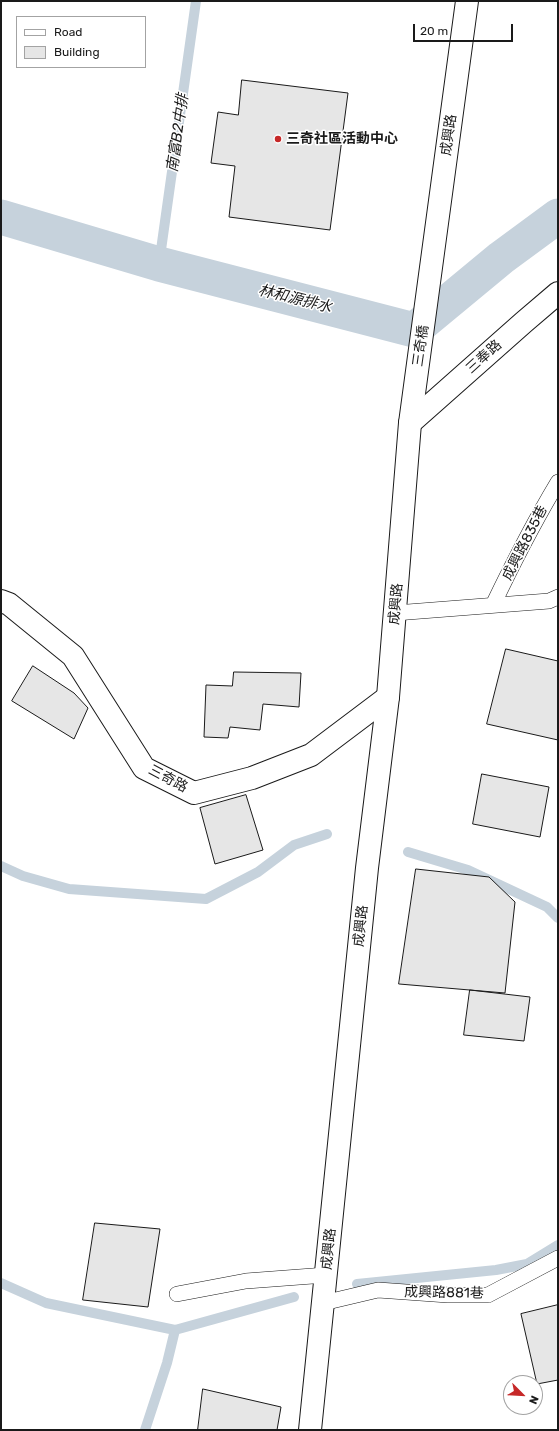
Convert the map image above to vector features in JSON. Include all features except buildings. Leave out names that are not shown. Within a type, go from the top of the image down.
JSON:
[{"type":"street","name":"成興路","points":[[431,268],[467,1]]},
{"type":"street","name":"三奇橋","points":[[410,423],[431,268]]},
{"type":"street","name":"三奉路","points":[[410,423],[558,293]]},
{"type":"street","name":"成興路","points":[[310,1430],[367,868],[388,697],[410,423]]},
{"type":"street","name":"三奇路","points":[[1,601],[9,604],[73,656],[144,768],[194,793],[252,778],[311,755],[388,697]]},
{"type":"lane","name":"成興路835巷","points":[[493,605],[541,510],[558,482]]},
{"type":"lane","points":[[395,613],[549,601],[558,597]]},
{"type":"lane","name":"成興路881巷","points":[[323,1303],[378,1290],[448,1295],[488,1295],[558,1258]]},
{"type":"lane","points":[[177,1294],[246,1281],[326,1275]]},
{"type":"waterway","name":"南富B2中排","points":[[159,264],[196,1]]},
{"type":"waterway","name":"林和源排水","points":[[1,217],[159,264],[414,330],[501,258],[558,216]]},
{"type":"waterway","points":[[1,866],[23,876],[69,889],[206,899],[258,872],[294,845],[327,834]]},
{"type":"waterway","points":[[408,852],[468,870],[547,907],[558,918]]},
{"type":"waterway","points":[[357,1284],[496,1270],[527,1264],[558,1245]]},
{"type":"waterway","points":[[1,1283],[46,1303],[175,1330],[167,1363],[145,1430]]},
{"type":"waterway","points":[[175,1330],[294,1297]]},
{"type":"place","name":"三奇社區活動中心","points":[[278,139]]}]
